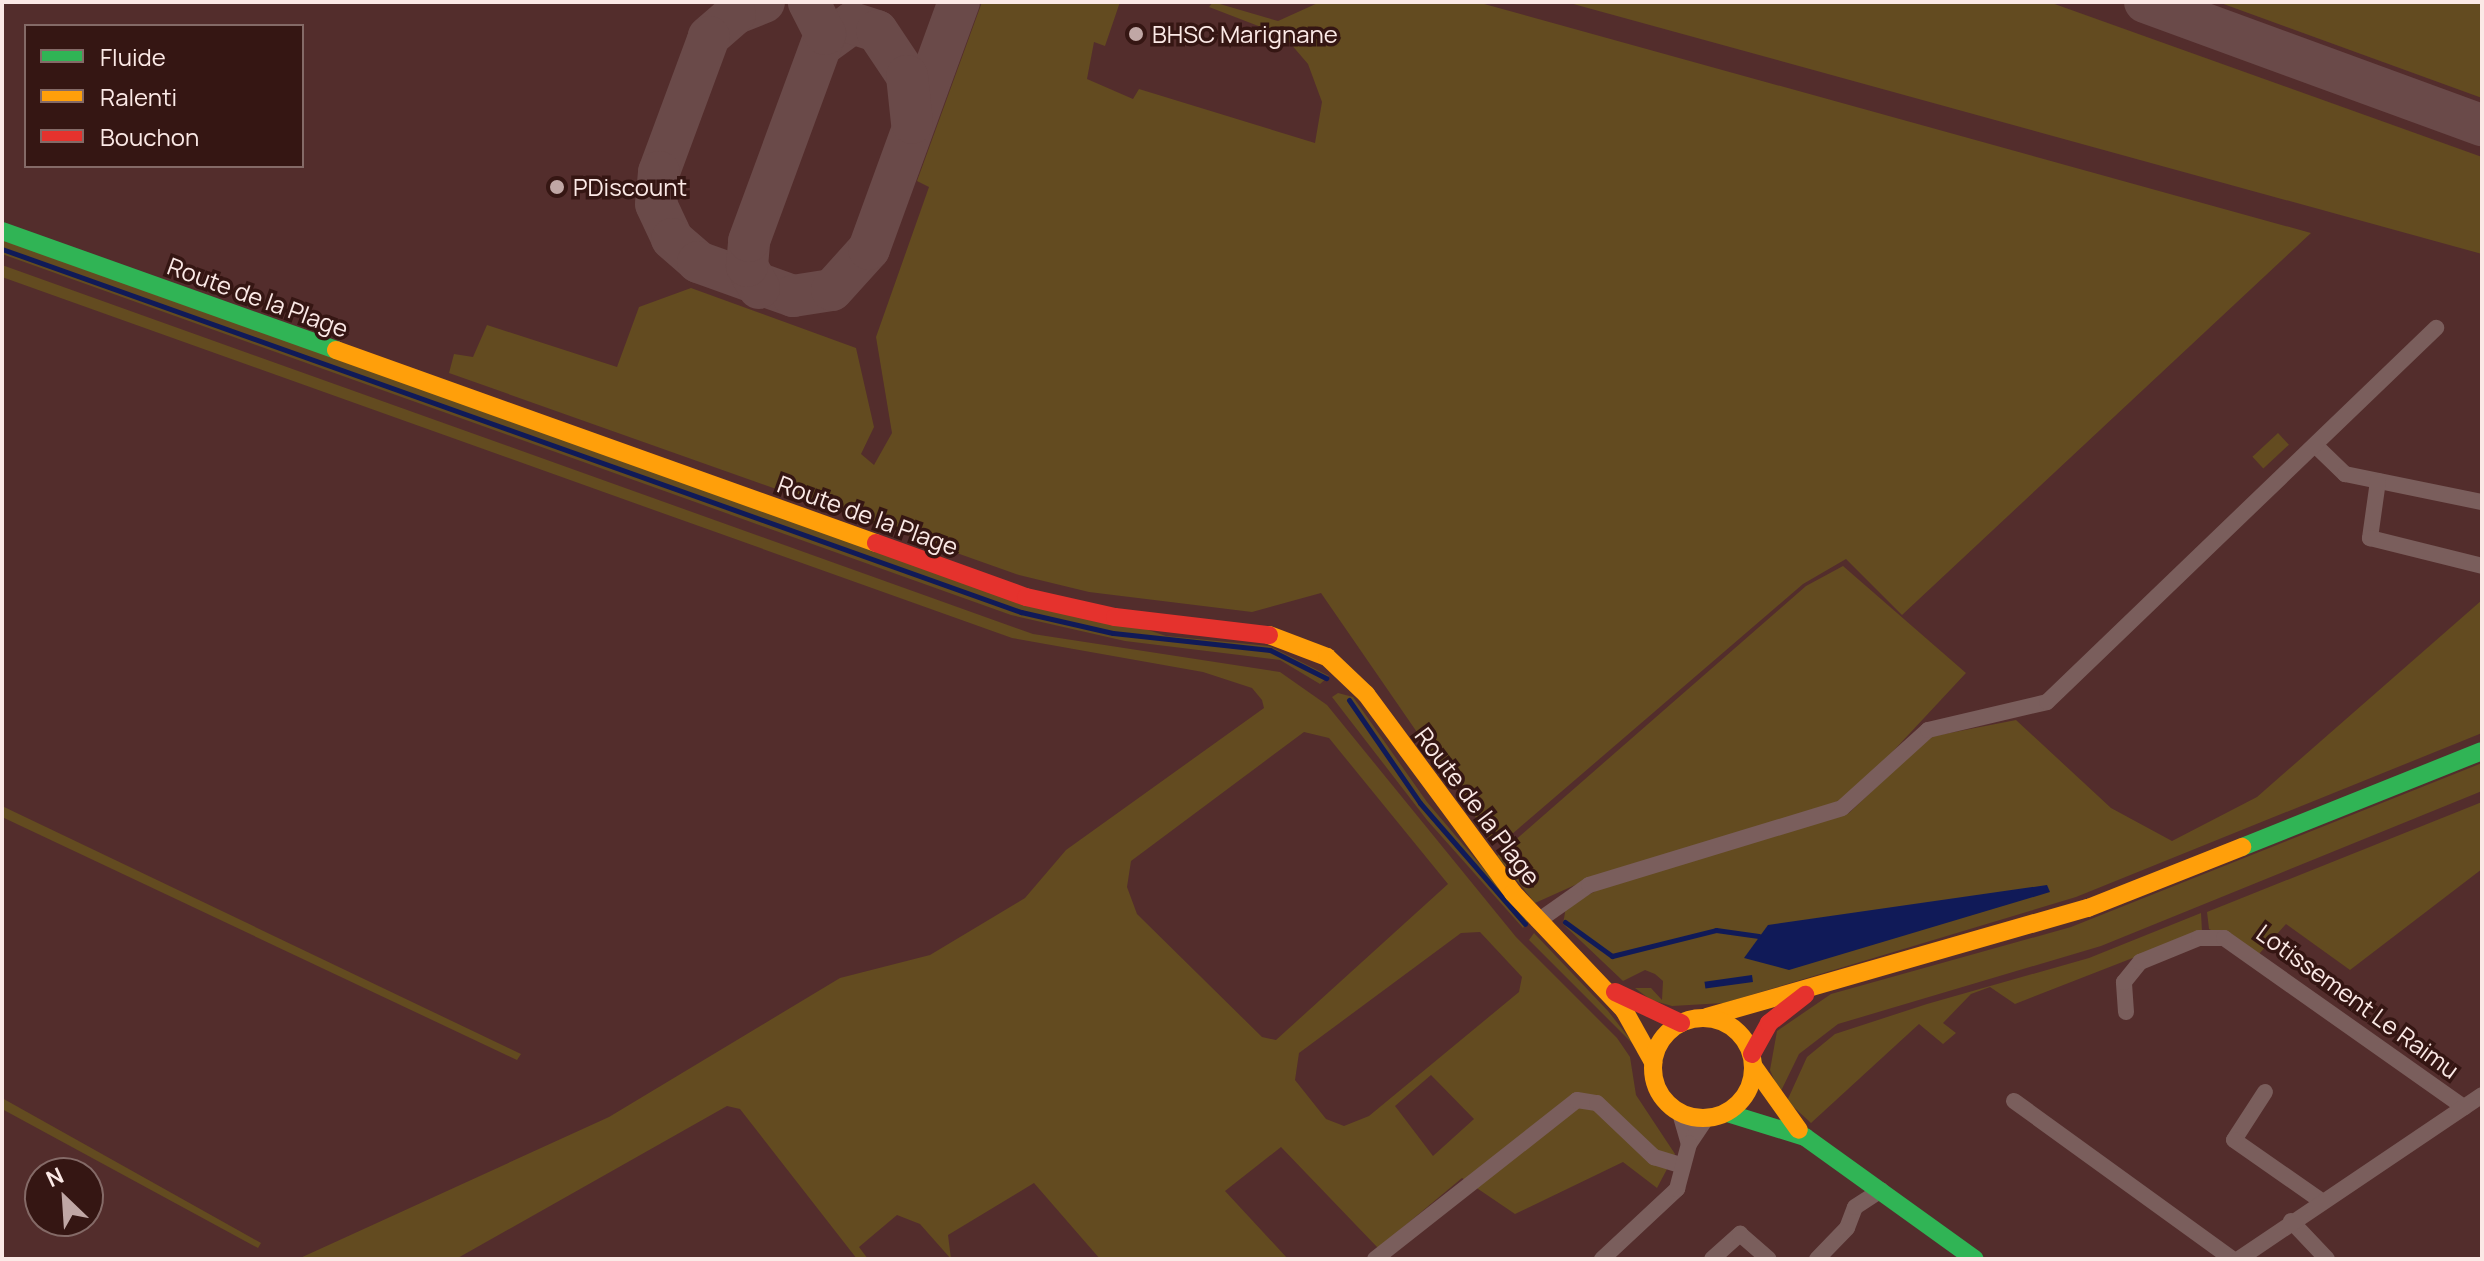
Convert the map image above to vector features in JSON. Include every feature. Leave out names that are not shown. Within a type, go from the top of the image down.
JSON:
[{"type":"street","name":"Route de la Plage","points":[[2,231],[1026,597],[1304,645],[1366,694],[1452,817],[1538,921],[1601,982],[1653,1062]]},
{"type":"street","points":[[1538,921],[1589,885],[1842,808],[1928,730],[2047,702],[2436,328]]},
{"type":"street","points":[[2315,445],[2339,471],[2482,502]]},
{"type":"street","points":[[2378,481],[2370,538],[2482,566]]},
{"type":"street","points":[[1689,1144],[1680,1113],[1658,1092],[1653,1062],[1681,1023],[2088,908],[2482,751]]},
{"type":"street","name":"Lotissement Le Raimu","points":[[2126,1012],[2124,982],[2140,962],[2199,938],[2224,938],[2464,1107]]},
{"type":"street","points":[[1680,1113],[1706,1119],[1727,1113],[1748,1092],[1753,1060],[1786,1007],[1838,978]]},
{"type":"street","name":"Route de la Plage","points":[[1601,982],[1681,1023]]},
{"type":"street","points":[[1707,1017],[1731,1025],[1805,1137]]},
{"type":"street","points":[[2265,1092],[2234,1140],[2320,1200]]},
{"type":"street","points":[[2239,1259],[2320,1200],[2482,1095]]},
{"type":"street","points":[[1375,1259],[1577,1100],[1597,1103],[1654,1157],[1683,1166]]},
{"type":"street","points":[[2014,1101],[2232,1259]]},
{"type":"street","points":[[1727,1113],[1805,1137],[1975,1259]]},
{"type":"street","points":[[1602,1259],[1674,1194],[1689,1144],[1706,1119]]},
{"type":"street","points":[[1817,1259],[1847,1228],[1855,1207],[1881,1190]]},
{"type":"street","points":[[2291,1221],[2327,1259]]},
{"type":"street","points":[[1712,1259],[1740,1234],[1769,1259]]},
{"type":"shaded area","points":[[982,2],[1120,2],[1105,46],[1094,42],[1087,79],[1133,99],[1139,89],[1315,143],[1322,102],[1308,64],[1284,36],[1209,7],[1213,2],[1278,21],[1320,2],[1477,2],[2311,233],[1902,615],[1846,559],[1803,584],[1504,841],[1492,841],[1321,593],[1252,612],[1089,592],[1019,575],[449,373],[454,354],[473,357],[487,325],[617,367],[639,307],[691,288],[856,348],[874,427],[861,454],[874,465],[892,433],[876,337],[929,187],[917,181]]},
{"type":"shaded area","points":[[1566,2],[2049,2],[2482,157],[2482,254]]},
{"type":"shaded area","points":[[2218,2],[2482,2],[2482,98]]},
{"type":"shaded area","points":[[2,240],[1166,636],[1269,646],[1329,676],[1320,684],[1280,660],[1125,641],[1011,615],[2,254]]},
{"type":"shaded area","points":[[2,265],[1033,634],[1280,672],[1327,705],[1516,937],[1617,1038],[1630,1057],[1636,1095],[1675,1154],[1657,1188],[1623,1162],[1515,1214],[1462,1178],[1378,1248],[1281,1147],[1225,1191],[1288,1259],[1100,1259],[1034,1183],[948,1235],[951,1259],[920,1224],[897,1215],[859,1247],[868,1259],[857,1259],[740,1109],[727,1106],[456,1259],[298,1259],[609,1117],[840,978],[930,955],[1025,898],[1066,850],[1264,708],[1262,700],[1252,688],[1203,672],[1012,638],[2,277]],"holes":[[[1304,732],[1329,738],[1448,884],[1276,1040],[1262,1037],[1137,914],[1127,887],[1131,861]],[[1480,932],[1522,977],[1519,992],[1369,1116],[1344,1126],[1326,1119],[1295,1080],[1299,1053],[1461,933]],[[1431,1075],[1474,1119],[1433,1156],[1395,1106]]]},
{"type":"shaded area","points":[[2278,433],[2289,445],[2263,469],[2252,457]]},
{"type":"shaded area","points":[[1843,566],[1966,673],[1855,792],[1830,805],[1584,881],[1535,903],[1497,856],[1806,586]]},
{"type":"shaded area","points":[[2482,600],[2482,733],[2076,897],[1724,1003],[1672,1006],[1651,1000],[1635,988],[1651,988],[1662,1000],[1663,981],[1655,974],[1645,970],[1623,981],[1563,924],[1566,907],[1603,887],[1849,813],[1929,737],[2016,720],[2111,808],[2172,841],[2257,797]]},
{"type":"shaded area","points":[[1338,693],[1353,697],[1427,802],[1528,921],[1523,928],[1427,820],[1332,697]]},
{"type":"shaded area","points":[[2482,763],[2482,791],[2101,946],[1838,1024],[1799,1054],[1780,1093],[1770,1070],[1777,1031],[1831,994],[2071,927]]},
{"type":"shaded area","points":[[2482,802],[2482,869],[2350,970],[2286,924],[2259,954],[2209,929],[2207,912]]},
{"type":"shaded area","points":[[2,806],[521,1054],[517,1060],[2,817]]},
{"type":"shaded area","points":[[2047,885],[2050,892],[1789,970],[1744,958],[1768,925]]},
{"type":"shaded area","points":[[2201,913],[2202,931],[2015,1004],[1990,987],[1971,994],[1943,1023],[1956,1033],[1943,1044],[1919,1024],[1811,1123],[1787,1101],[1807,1057],[1835,1034],[1927,1004],[2089,958]]},
{"type":"shaded area","points":[[1534,933],[1608,1011],[1637,1048],[1529,940]]},
{"type":"shaded area","points":[[1752,975],[1753,982],[1705,989],[1704,982]]},
{"type":"shaded area","points":[[2,1098],[261,1243],[258,1248],[104,1164],[104,1157],[90,1157],[2,1109]]},
{"type":"waterway","points":[[2,249],[1021,612],[1113,633],[1270,650],[1326,678]]},
{"type":"waterway","points":[[1349,700],[1420,803],[1525,924]]},
{"type":"waterway","points":[[1565,922],[1612,956],[1716,930],[1759,936]]},
{"type":"taxiway","points":[[764,2],[735,14],[709,37],[659,172],[656,204],[672,239],[698,262],[793,296],[832,290],[869,249],[959,2]]},
{"type":"taxiway","points":[[759,288],[747,266],[749,241],[825,34],[809,2]]},
{"type":"taxiway","points":[[2145,2],[2482,125]]},
{"type":"taxiway","points":[[822,45],[852,23],[877,31],[907,76],[912,123]]},
{"type":"traffic: fast","points":[[2,231],[336,350]]},
{"type":"traffic: fast","points":[[2242,847],[2482,751]]},
{"type":"traffic: fast","points":[[1727,1113],[1805,1137],[1975,1259]]},
{"type":"traffic: slow","points":[[336,350],[876,543]]},
{"type":"traffic: slow","points":[[1269,635],[1327,657],[1366,694],[1513,893],[1624,1010],[1653,1062]]},
{"type":"traffic: slow","points":[[1707,1017],[2088,908],[2242,847]]},
{"type":"traffic: slow","points":[[1703,1018],[1722,1021],[1739,1032],[1750,1049],[1753,1068],[1750,1087],[1739,1104],[1722,1115],[1703,1118],[1684,1115],[1667,1104],[1656,1087],[1653,1068],[1656,1049],[1667,1032],[1684,1021],[1703,1018]]},
{"type":"traffic: slow","points":[[1754,1067],[1799,1130]]},
{"type":"traffic: jam","points":[[876,543],[1026,597],[1115,617],[1269,635]]},
{"type":"traffic: jam","points":[[1615,992],[1681,1023]]},
{"type":"traffic: jam","points":[[1752,1054],[1769,1023],[1805,995]]},
{"type":"place","name":"BHSC Marignane","points":[[1136,34]]},
{"type":"place","name":"PDiscount","points":[[557,187]]}]
